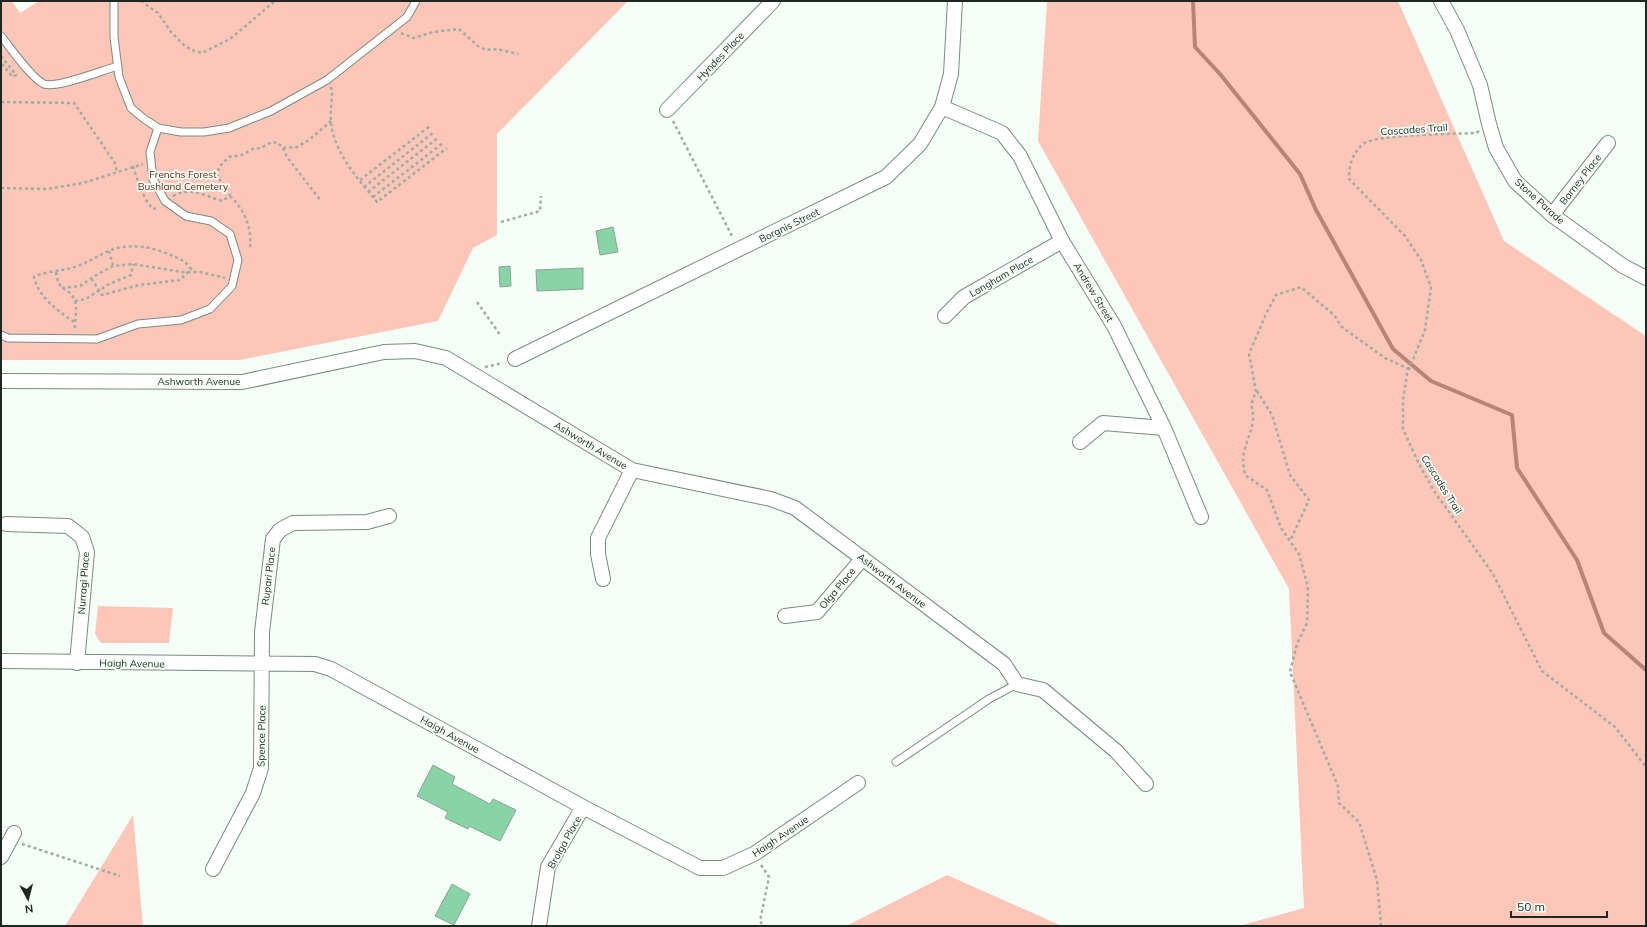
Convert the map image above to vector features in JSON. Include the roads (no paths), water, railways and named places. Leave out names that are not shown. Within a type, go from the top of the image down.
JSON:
[{"type":"street","name":"Hyndes Place","points":[[667,110],[773,1]]},
{"type":"street","name":"Borgnis Street","points":[[515,359],[886,177],[920,144],[942,107],[951,74],[955,1]]},
{"type":"street","name":"Stone Parade","points":[[1441,1],[1456,30],[1480,85],[1496,148],[1515,181],[1552,215],[1623,266],[1646,278]]},
{"type":"street","name":"Andrew Street","points":[[942,107],[1002,134],[1020,156],[1062,241],[1114,326],[1164,428],[1201,517]]},
{"type":"street","name":"Barney Place","points":[[1552,215],[1608,143]]},
{"type":"street","name":"Langham Place","points":[[945,316],[964,297],[1062,241]]},
{"type":"street","name":"Ashworth Avenue","points":[[1,381],[242,382],[384,352],[416,351],[446,358],[632,470],[771,499],[795,508],[1004,664],[1017,684]]},
{"type":"street","points":[[1080,442],[1103,423],[1164,428]]},
{"type":"street","points":[[603,579],[598,554],[598,538],[632,470]]},
{"type":"street","name":"Rupari Place","points":[[262,665],[262,632],[273,539],[280,530],[293,523],[367,522],[388,516]]},
{"type":"street","name":"Nurragi Place","points":[[6,524],[68,526],[82,537],[87,552],[77,662]]},
{"type":"street","name":"Olga Place","points":[[785,616],[818,612],[863,558]]},
{"type":"street","name":"Haigh Avenue","points":[[1,661],[262,665],[315,664],[331,669],[583,807],[700,868],[723,868],[754,854],[858,782]]},
{"type":"street","name":"Spence Place","points":[[213,869],[254,793],[261,768],[262,665]]},
{"type":"street","points":[[1017,684],[1043,690],[1116,751],[1146,784]]},
{"type":"street","name":"Brolga Place","points":[[539,926],[548,866],[583,807]]},
{"type":"street","points":[[1,857],[12,836]]},
{"type":"lane","points":[[114,1],[114,37],[119,77],[131,108],[158,128],[188,132],[204,132],[229,128],[271,111],[327,80],[407,17],[416,1]]},
{"type":"lane","points":[[1,36],[36,79],[45,84],[57,85],[118,66]]},
{"type":"lane","points":[[1,335],[8,338],[97,339],[138,324],[181,320],[210,309],[232,286],[238,260],[230,234],[211,221],[186,216],[165,201],[152,179],[150,152],[158,128]]},
{"type":"lane","points":[[896,762],[990,698],[1017,684]]},
{"type":"waterway","points":[[1193,1],[1195,47],[1220,74],[1300,174],[1316,210],[1393,349],[1431,381],[1512,415],[1517,468],[1577,560],[1604,633],[1646,670]]},
{"type":"park label","name":"Frenchs Forest Bushland Cemetery","points":[[183,180]]}]
